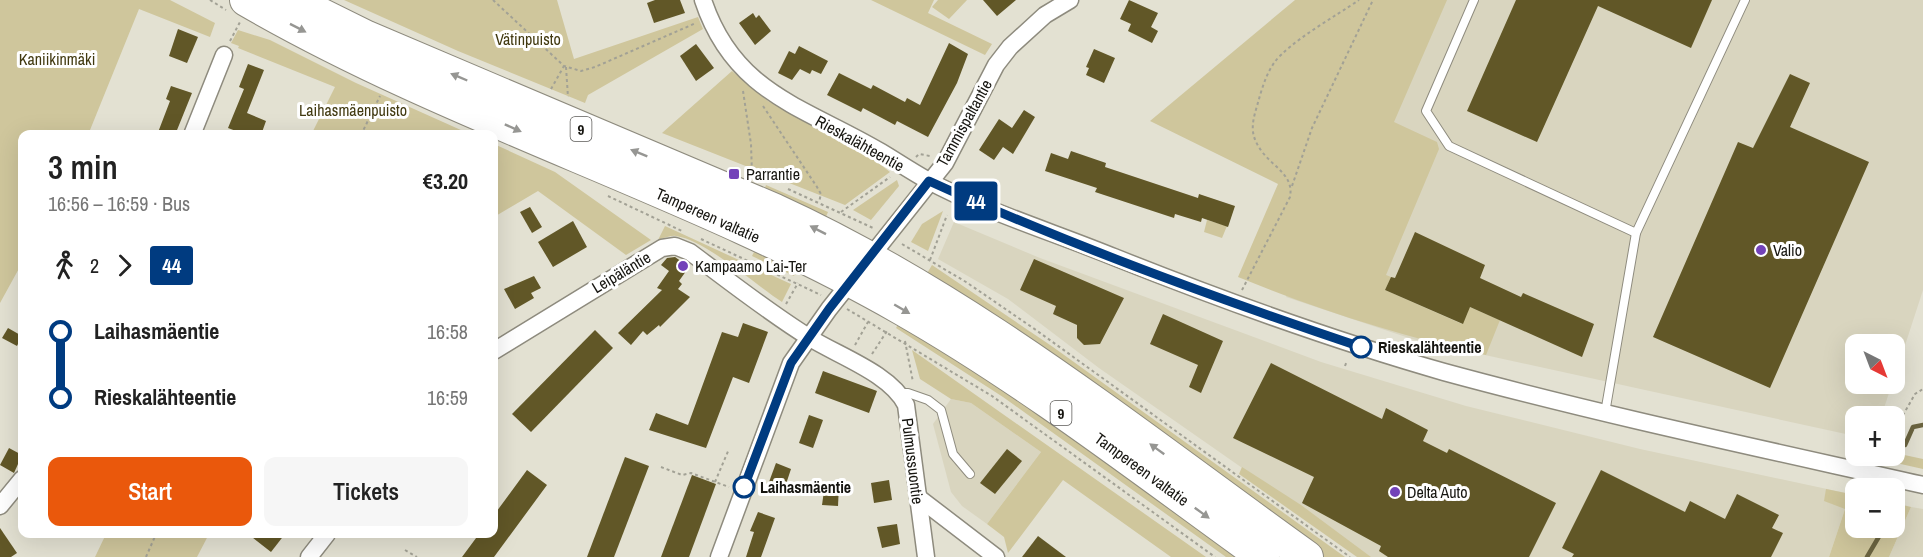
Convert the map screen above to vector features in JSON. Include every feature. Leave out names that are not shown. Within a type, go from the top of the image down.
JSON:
[{"type":"highway","name":"Tampereen valtatie","points":[[292,0],[368,37],[775,210],[922,287],[1015,348],[1307,557]]},
{"type":"highway","name":"Tampereen valtatie","points":[[244,10],[727,223],[853,298],[901,308],[996,368],[1263,557]]},
{"type":"street","name":"Rieskalähteentie","points":[[703,0],[717,35],[746,71],[778,99],[880,151],[929,181],[1236,304],[1361,347],[1445,372],[1605,413],[1923,484]]},
{"type":"street","name":"Tammispaltantie","points":[[869,258],[949,157],[996,65],[1010,47],[1045,15],[1070,0]]},
{"type":"street","points":[[194,130],[224,55]]},
{"type":"street","name":"Leipäläntie","points":[[498,349],[662,248],[675,246],[690,252],[809,337]]},
{"type":"street","points":[[719,557],[784,380],[809,337],[853,298],[869,258]]},
{"type":"street","points":[[809,337],[864,369],[899,393]]},
{"type":"street","name":"Pulmussuontie","points":[[899,393],[906,405],[926,557]]},
{"type":"street","points":[[0,506],[18,484]]},
{"type":"street","points":[[919,498],[996,557]]},
{"type":"street","points":[[309,557],[324,538]]},
{"type":"lane","points":[[1474,0],[1426,111],[1449,146],[1636,233]]},
{"type":"lane","points":[[1605,413],[1636,233],[1745,0]]},
{"type":"lane","points":[[899,393],[928,400],[941,410],[953,454],[970,474]]},
{"type":"path","points":[[493,0],[565,66],[581,71],[595,68],[709,17]]},
{"type":"path","points":[[1292,186],[1287,177],[1255,142],[1251,131],[1268,73],[1276,61],[1291,47],[1359,0]]},
{"type":"path","points":[[1236,304],[1290,197],[1312,128],[1372,0]]},
{"type":"path","points":[[224,55],[244,10]]},
{"type":"path","points":[[548,94],[565,66]]},
{"type":"path","points":[[565,66],[569,103]]},
{"type":"path","points":[[746,71],[742,87],[751,144],[752,174]]},
{"type":"path","points":[[761,86],[760,101],[821,194],[819,202]]},
{"type":"path","points":[[363,130],[382,91]]},
{"type":"path","points":[[841,212],[904,167]]},
{"type":"path","points":[[600,192],[685,232]]},
{"type":"path","points":[[930,260],[947,215]]},
{"type":"path","points":[[696,237],[798,283],[778,315]]},
{"type":"path","points":[[853,298],[868,321],[992,396],[1215,557]]},
{"type":"path","points":[[855,345],[868,321]]},
{"type":"path","points":[[864,369],[887,331]]},
{"type":"path","points":[[904,341],[917,397]]},
{"type":"path","points":[[1345,366],[1347,361]]},
{"type":"path","points":[[1905,412],[1915,393],[1923,389]]},
{"type":"path","points":[[715,482],[729,449]]},
{"type":"path","points":[[661,467],[682,475],[691,473],[729,487]]},
{"type":"path","points":[[146,557],[154,538]]},
{"type":"path","points":[[405,550],[417,557]]},
{"type":"shaded area","points":[[1416,0],[1923,0],[1923,290],[1905,345],[1905,334],[1845,334],[1845,394],[1889,394],[1885,406],[1845,406],[1845,434],[1412,339],[1286,297]]},
{"type":"shaded area","points":[[954,222],[1040,258],[1321,362],[1466,406],[1640,449],[1845,493],[1845,509],[1829,557],[1370,557],[1099,368],[1008,299],[938,259]]},
{"type":"shaded area","points":[[951,399],[971,403],[1041,452],[987,524],[962,506],[951,492],[933,424]]},
{"type":"shaded area","points":[[1911,507],[1923,509],[1923,557],[1889,557],[1897,538],[1905,538],[1905,521]]},
{"type":"green space","name":"Kaniikinmäki","points":[[0,0],[170,0],[215,23],[210,37],[139,9],[90,130],[18,130],[18,270],[0,303]]},
{"type":"green space","name":"Vätinpuisto","points":[[344,0],[557,0],[574,59],[698,17],[703,29],[588,95],[585,103],[458,51]]},
{"type":"green space","points":[[871,0],[934,0],[928,13],[992,44],[985,55]]},
{"type":"green space","points":[[938,0],[967,0],[949,19],[932,7]]},
{"type":"green space","points":[[1295,0],[1447,0],[1394,122],[1437,142],[1439,149],[1386,275],[1391,277],[1385,290],[1462,324],[1468,312],[1467,306],[1500,320],[1486,355],[1360,321],[1238,277],[1278,184],[1150,121]]},
{"type":"green space","name":"Laihasmäenpuisto","points":[[238,30],[270,40],[356,83],[461,130],[314,130],[335,87],[238,48],[239,46],[231,43]]},
{"type":"green space","points":[[732,71],[768,101],[867,154],[890,172],[845,205],[662,133]]},
{"type":"green space","points":[[498,146],[555,172],[651,240],[626,255],[538,191],[498,215]]},
{"type":"green space","points":[[897,180],[899,186],[871,220],[853,210]]},
{"type":"green space","points":[[766,185],[828,212],[824,221],[765,188]]},
{"type":"green space","points":[[943,211],[928,251],[911,242],[922,224]]},
{"type":"green space","points":[[1207,220],[1227,226],[1222,238],[1204,232]]},
{"type":"green space","points":[[665,226],[791,284],[782,302],[730,264],[688,239],[670,236],[658,240]]},
{"type":"green space","points":[[754,252],[798,266],[794,276],[752,256]]},
{"type":"green space","points":[[932,265],[1053,347],[1345,557],[1323,557],[926,275]]},
{"type":"green space","points":[[901,319],[1250,557],[1226,557],[1003,397],[896,328]]},
{"type":"green space","points":[[912,350],[1206,557],[1171,557],[1063,480],[1008,553],[1004,537],[987,524],[1041,452],[971,403],[951,399],[920,379]]},
{"type":"green space","points":[[1905,455],[1923,459],[1923,469],[1905,465]]},
{"type":"green space","points":[[1242,467],[1301,505],[1371,557],[1357,557],[1239,474]]},
{"type":"green space","points":[[1826,489],[1845,493],[1845,509],[1824,501]]},
{"type":"green space","points":[[1905,506],[1911,507],[1905,521]]},
{"type":"green space","points":[[1845,509],[1845,538],[1897,538],[1889,557],[1829,557]]},
{"type":"green space","points":[[104,538],[207,538],[197,557],[95,557]]},
{"type":"building","points":[[655,0],[680,0],[685,13],[654,23],[647,3]]},
{"type":"building","points":[[983,0],[1016,0],[997,16]]},
{"type":"building","points":[[1129,0],[1158,13],[1151,27],[1158,31],[1152,43],[1128,31],[1131,24],[1120,19]]},
{"type":"building","points":[[1516,0],[1712,0],[1691,48],[1598,6],[1537,142],[1467,111]]},
{"type":"building","points":[[753,13],[756,18],[759,15],[771,31],[755,45],[739,23]]},
{"type":"building","points":[[178,29],[198,37],[187,63],[169,56]]},
{"type":"building","points":[[949,43],[968,54],[957,83],[928,137],[897,121],[895,125],[863,108],[861,112],[827,95],[839,73],[871,89],[873,85],[905,102],[907,98],[920,105]]},
{"type":"building","points":[[696,44],[714,68],[696,81],[680,56]]},
{"type":"building","points":[[799,46],[828,61],[821,74],[812,70],[810,74],[800,69],[792,80],[778,73],[789,51],[795,54]]},
{"type":"building","points":[[1094,49],[1115,58],[1104,83],[1086,75],[1089,68],[1086,67]]},
{"type":"building","points":[[248,64],[264,70],[247,113],[266,121],[263,130],[228,128],[244,89],[239,87]]},
{"type":"building","name":"Valio","points":[[1790,74],[1810,83],[1790,127],[1869,162],[1770,388],[1653,337],[1738,142],[1753,148]]},
{"type":"building","points":[[171,86],[192,93],[177,130],[159,130],[170,101],[166,99]]},
{"type":"building","points":[[1024,110],[1035,117],[1013,154],[1003,147],[994,160],[979,150],[999,119],[1012,128]]},
{"type":"building","points":[[1071,151],[1106,163],[1105,167],[1198,198],[1199,194],[1235,206],[1228,227],[1202,218],[1201,222],[1175,214],[1174,218],[1095,192],[1097,188],[1045,171],[1051,153],[1068,159]]},
{"type":"building","points":[[530,207],[542,227],[532,233],[520,212]]},
{"type":"building","points":[[573,221],[587,247],[553,267],[538,242]]},
{"type":"building","points":[[1415,232],[1485,265],[1480,278],[1521,297],[1523,293],[1594,324],[1582,357],[1470,307],[1463,324],[1385,290],[1391,277],[1395,278]]},
{"type":"building","points":[[675,257],[689,267],[679,281],[682,284],[678,289],[690,297],[660,327],[659,325],[647,335],[643,331],[631,345],[618,333],[662,290],[657,288],[669,271],[661,265],[667,258]]},
{"type":"building","points":[[1034,259],[1124,298],[1100,344],[1084,345],[1077,338],[1077,325],[1053,314],[1056,306],[1020,290]]},
{"type":"building","points":[[534,276],[541,288],[531,293],[534,298],[515,309],[504,289]]},
{"type":"building","points":[[1163,314],[1223,341],[1201,393],[1189,387],[1198,365],[1150,344]]},
{"type":"building","points":[[743,323],[768,332],[749,383],[733,377],[706,448],[649,430],[656,413],[688,425],[722,332],[738,337]]},
{"type":"building","points":[[8,328],[18,334],[18,344],[17,346],[2,338]]},
{"type":"building","points":[[595,330],[613,348],[531,432],[512,414]]},
{"type":"building","points":[[1271,363],[1382,419],[1386,408],[1428,430],[1423,441],[1447,453],[1449,449],[1556,503],[1529,557],[1388,557],[1379,551],[1381,546],[1302,503],[1314,477],[1233,438]]},
{"type":"building","points":[[823,371],[877,391],[869,413],[815,393]]},
{"type":"building","points":[[809,415],[823,420],[813,448],[799,443]]},
{"type":"building","points":[[9,448],[18,453],[18,464],[14,473],[0,465]]},
{"type":"building","points":[[1007,449],[1022,461],[995,494],[980,483]]},
{"type":"building","points":[[625,457],[649,466],[614,557],[587,557]]},
{"type":"building","points":[[776,463],[791,469],[785,487],[769,482]]},
{"type":"building","points":[[527,470],[547,485],[494,557],[462,557],[476,538],[498,538],[498,510]]},
{"type":"building","points":[[1601,470],[1685,512],[1690,501],[1725,519],[1737,494],[1779,515],[1772,528],[1783,533],[1771,557],[1572,557],[1574,554],[1562,548]]},
{"type":"building","points":[[692,475],[716,484],[689,557],[661,557]]},
{"type":"building","points":[[889,480],[892,500],[874,503],[871,483]]},
{"type":"building","points":[[825,484],[839,485],[838,506],[822,505]]},
{"type":"building","points":[[758,512],[775,518],[761,557],[746,557],[754,532],[750,531]]},
{"type":"building","points":[[897,524],[900,544],[882,548],[877,527]]},
{"type":"building","points":[[0,528],[17,553],[11,557],[0,557]]},
{"type":"building","points":[[1038,536],[1066,557],[1022,557]]},
{"type":"building","points":[[253,538],[282,538],[271,552]]},
{"type":"waterway","points":[[1905,445],[1913,427],[1923,425]]},
{"type":"waterway","points":[[1867,557],[1878,538]]},
{"type":"bus line","name":"44","points":[[744,487],[791,363],[829,309],[929,181],[1148,270],[1274,318],[1361,347]]},
{"type":"place","name":"Parrantie","points":[[734,174]]},
{"type":"place","name":"Valio","points":[[1761,250]]},
{"type":"place","name":"Kampaamo Lai-Ter","points":[[683,266]]},
{"type":"place","name":"Rieskalähteentie","points":[[1361,347]]},
{"type":"place","name":"Laihasmäentie","points":[[744,487]]},
{"type":"place","name":"Delta Auto","points":[[1395,492]]}]
